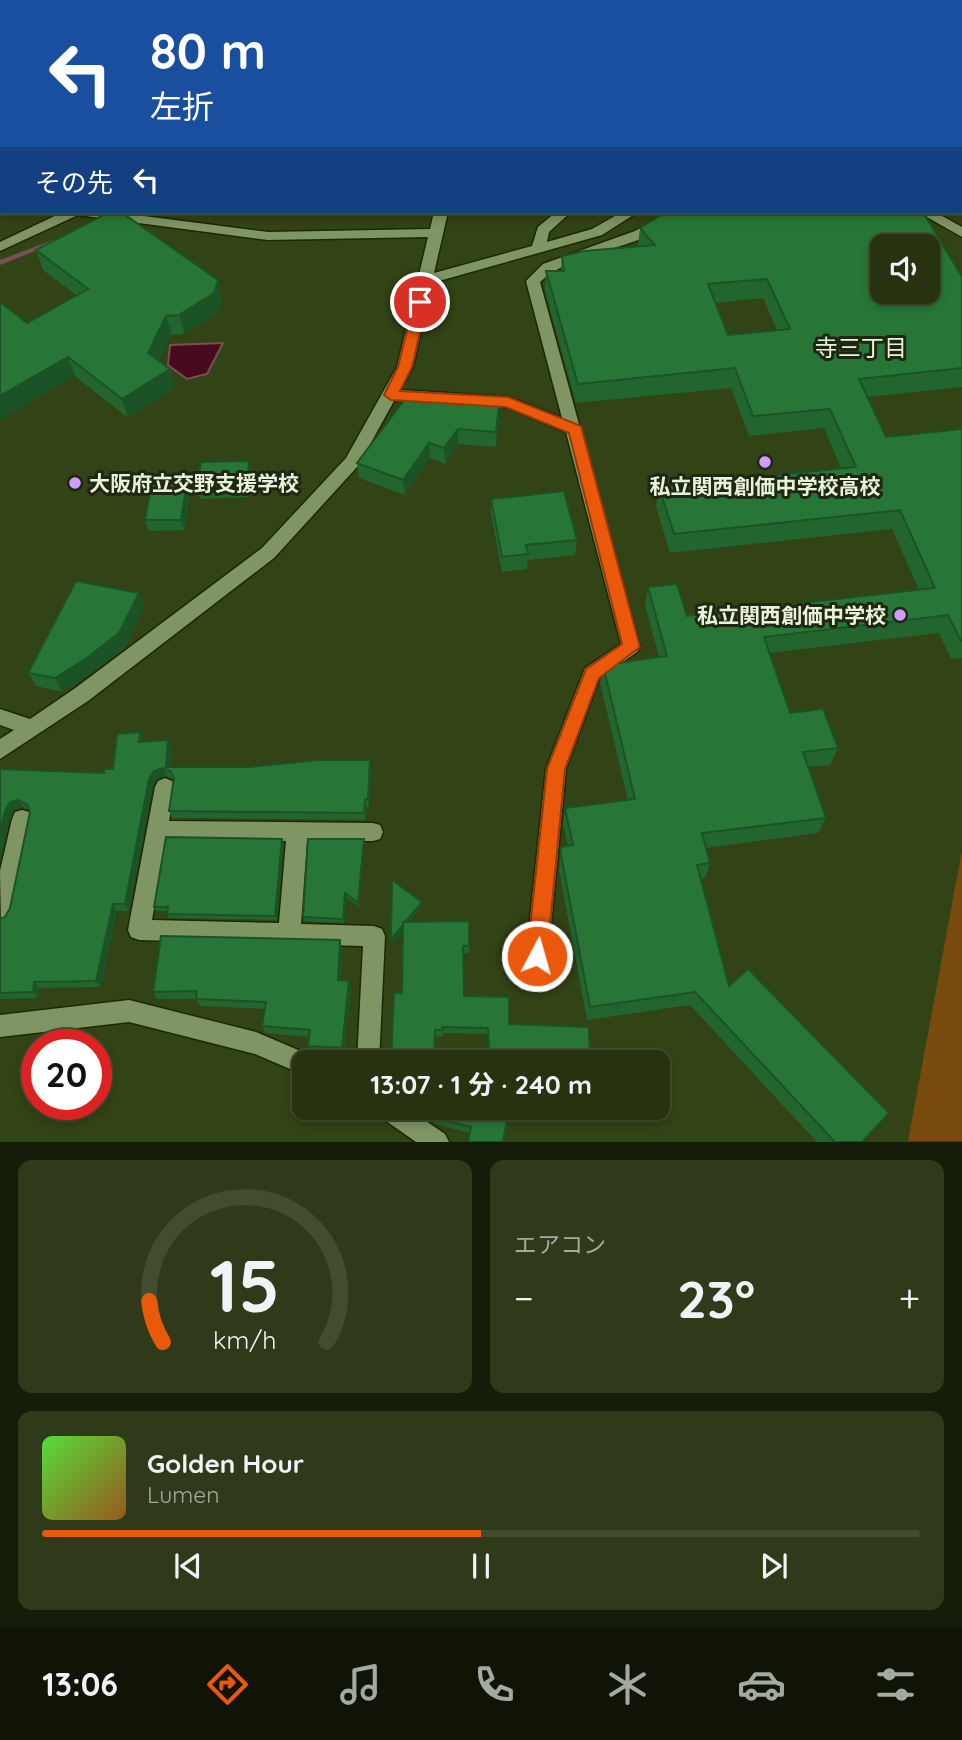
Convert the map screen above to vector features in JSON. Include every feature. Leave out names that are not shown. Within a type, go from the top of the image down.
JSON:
[{"type":"street","points":[[0,247],[69,214]]},
{"type":"street","points":[[98,214],[268,236],[436,233]]},
{"type":"street","points":[[0,750],[81,695],[268,553],[352,462],[405,367],[441,214]]},
{"type":"street","points":[[538,249],[543,230],[562,214]]},
{"type":"street","points":[[425,280],[597,232],[628,214]]},
{"type":"street","points":[[537,956],[556,769],[592,674],[631,647],[533,281],[548,267],[640,234],[674,214]]},
{"type":"street","points":[[929,214],[962,233]]},
{"type":"street","points":[[391,395],[508,402],[575,430]]},
{"type":"street","points":[[0,717],[32,728]]},
{"type":"street","points":[[164,787],[159,831],[139,930],[374,936],[369,1050]]},
{"type":"street","points":[[1,914],[3,888],[22,819]]},
{"type":"street","points":[[159,831],[373,832]]},
{"type":"street","points":[[289,934],[297,832]]},
{"type":"street","points":[[0,1026],[129,1011],[256,1043],[292,1059]]},
{"type":"street","points":[[404,1120],[436,1142]]},
{"type":"shaded area","points":[[223,343],[207,374],[187,379],[168,365],[170,345]]},
{"type":"shaded area","points":[[962,850],[962,1141],[908,1141]]},
{"type":"building","points":[[105,214],[124,214],[218,280],[214,293],[179,315],[166,316],[148,353],[170,369],[122,399],[68,357],[0,396],[0,302],[27,323],[88,289],[36,250]]},
{"type":"building","points":[[663,214],[924,214],[936,234],[870,234],[870,304],[940,304],[940,240],[962,277],[962,368],[859,379],[886,437],[962,429],[962,641],[948,615],[764,637],[790,713],[823,709],[838,748],[803,752],[826,818],[702,833],[710,863],[697,865],[729,986],[748,969],[889,1113],[862,1142],[835,1142],[695,992],[590,1007],[561,855],[561,847],[573,845],[565,808],[635,799],[603,665],[667,656],[648,587],[677,584],[687,616],[935,588],[900,510],[674,534],[659,487],[856,467],[830,409],[753,416],[735,368],[578,384],[546,271],[564,271],[562,256],[584,251],[655,245],[640,228]],"holes":[[[767,279],[790,329],[728,335],[708,284]]]},
{"type":"building","points":[[411,391],[439,401],[499,406],[496,432],[458,429],[444,448],[429,443],[403,480],[357,463]]},
{"type":"building","points":[[249,461],[247,487],[197,488],[201,462]]},
{"type":"building","points":[[188,476],[181,520],[145,520],[153,477]]},
{"type":"building","points":[[564,491],[577,540],[526,545],[528,554],[502,557],[491,499]]},
{"type":"building","points":[[76,581],[139,593],[119,633],[88,657],[55,678],[28,673]]},
{"type":"building","points":[[140,732],[139,742],[168,740],[166,767],[249,767],[319,760],[370,760],[368,799],[365,799],[364,813],[169,811],[174,778],[170,771],[163,768],[154,771],[149,779],[125,904],[113,904],[96,981],[34,982],[33,992],[0,993],[0,919],[5,917],[10,908],[30,812],[27,804],[18,800],[10,802],[0,831],[0,769],[104,773],[104,769],[113,769],[117,734]]},
{"type":"building","points":[[166,837],[282,839],[275,916],[167,914],[168,907],[154,907]]},
{"type":"building","points":[[308,839],[364,839],[358,903],[345,893],[343,919],[303,917]]},
{"type":"building","points":[[392,880],[422,902],[391,939]]},
{"type":"building","points":[[469,921],[469,946],[463,946],[464,996],[509,997],[509,1024],[589,1027],[590,1050],[489,1050],[488,1028],[442,1027],[442,1030],[435,1030],[434,1050],[392,1050],[394,993],[402,993],[403,922]]},
{"type":"building","points":[[161,936],[340,940],[338,980],[349,981],[342,1048],[308,1046],[310,1030],[262,1026],[266,1002],[196,999],[197,991],[153,992]]},
{"type":"building","points":[[442,1120],[507,1120],[503,1142],[468,1142],[471,1127]]},
{"type":"waterway","points":[[120,218],[132,214]]},
{"type":"waterway","points":[[0,263],[55,242]]},
{"type":"place","name":"私立関西創価中学校高校","points":[[765,462]]},
{"type":"place","name":"大阪府立交野支援学校","points":[[75,483]]},
{"type":"place","name":"私立関西創価中学校","points":[[900,615]]},
{"type":"district","name":"寺三丁目","points":[[861,347]]},
{"type":"route","points":[[420,302],[405,367],[391,395],[508,402],[575,430],[631,647],[592,674],[556,769],[537,956]]}]
